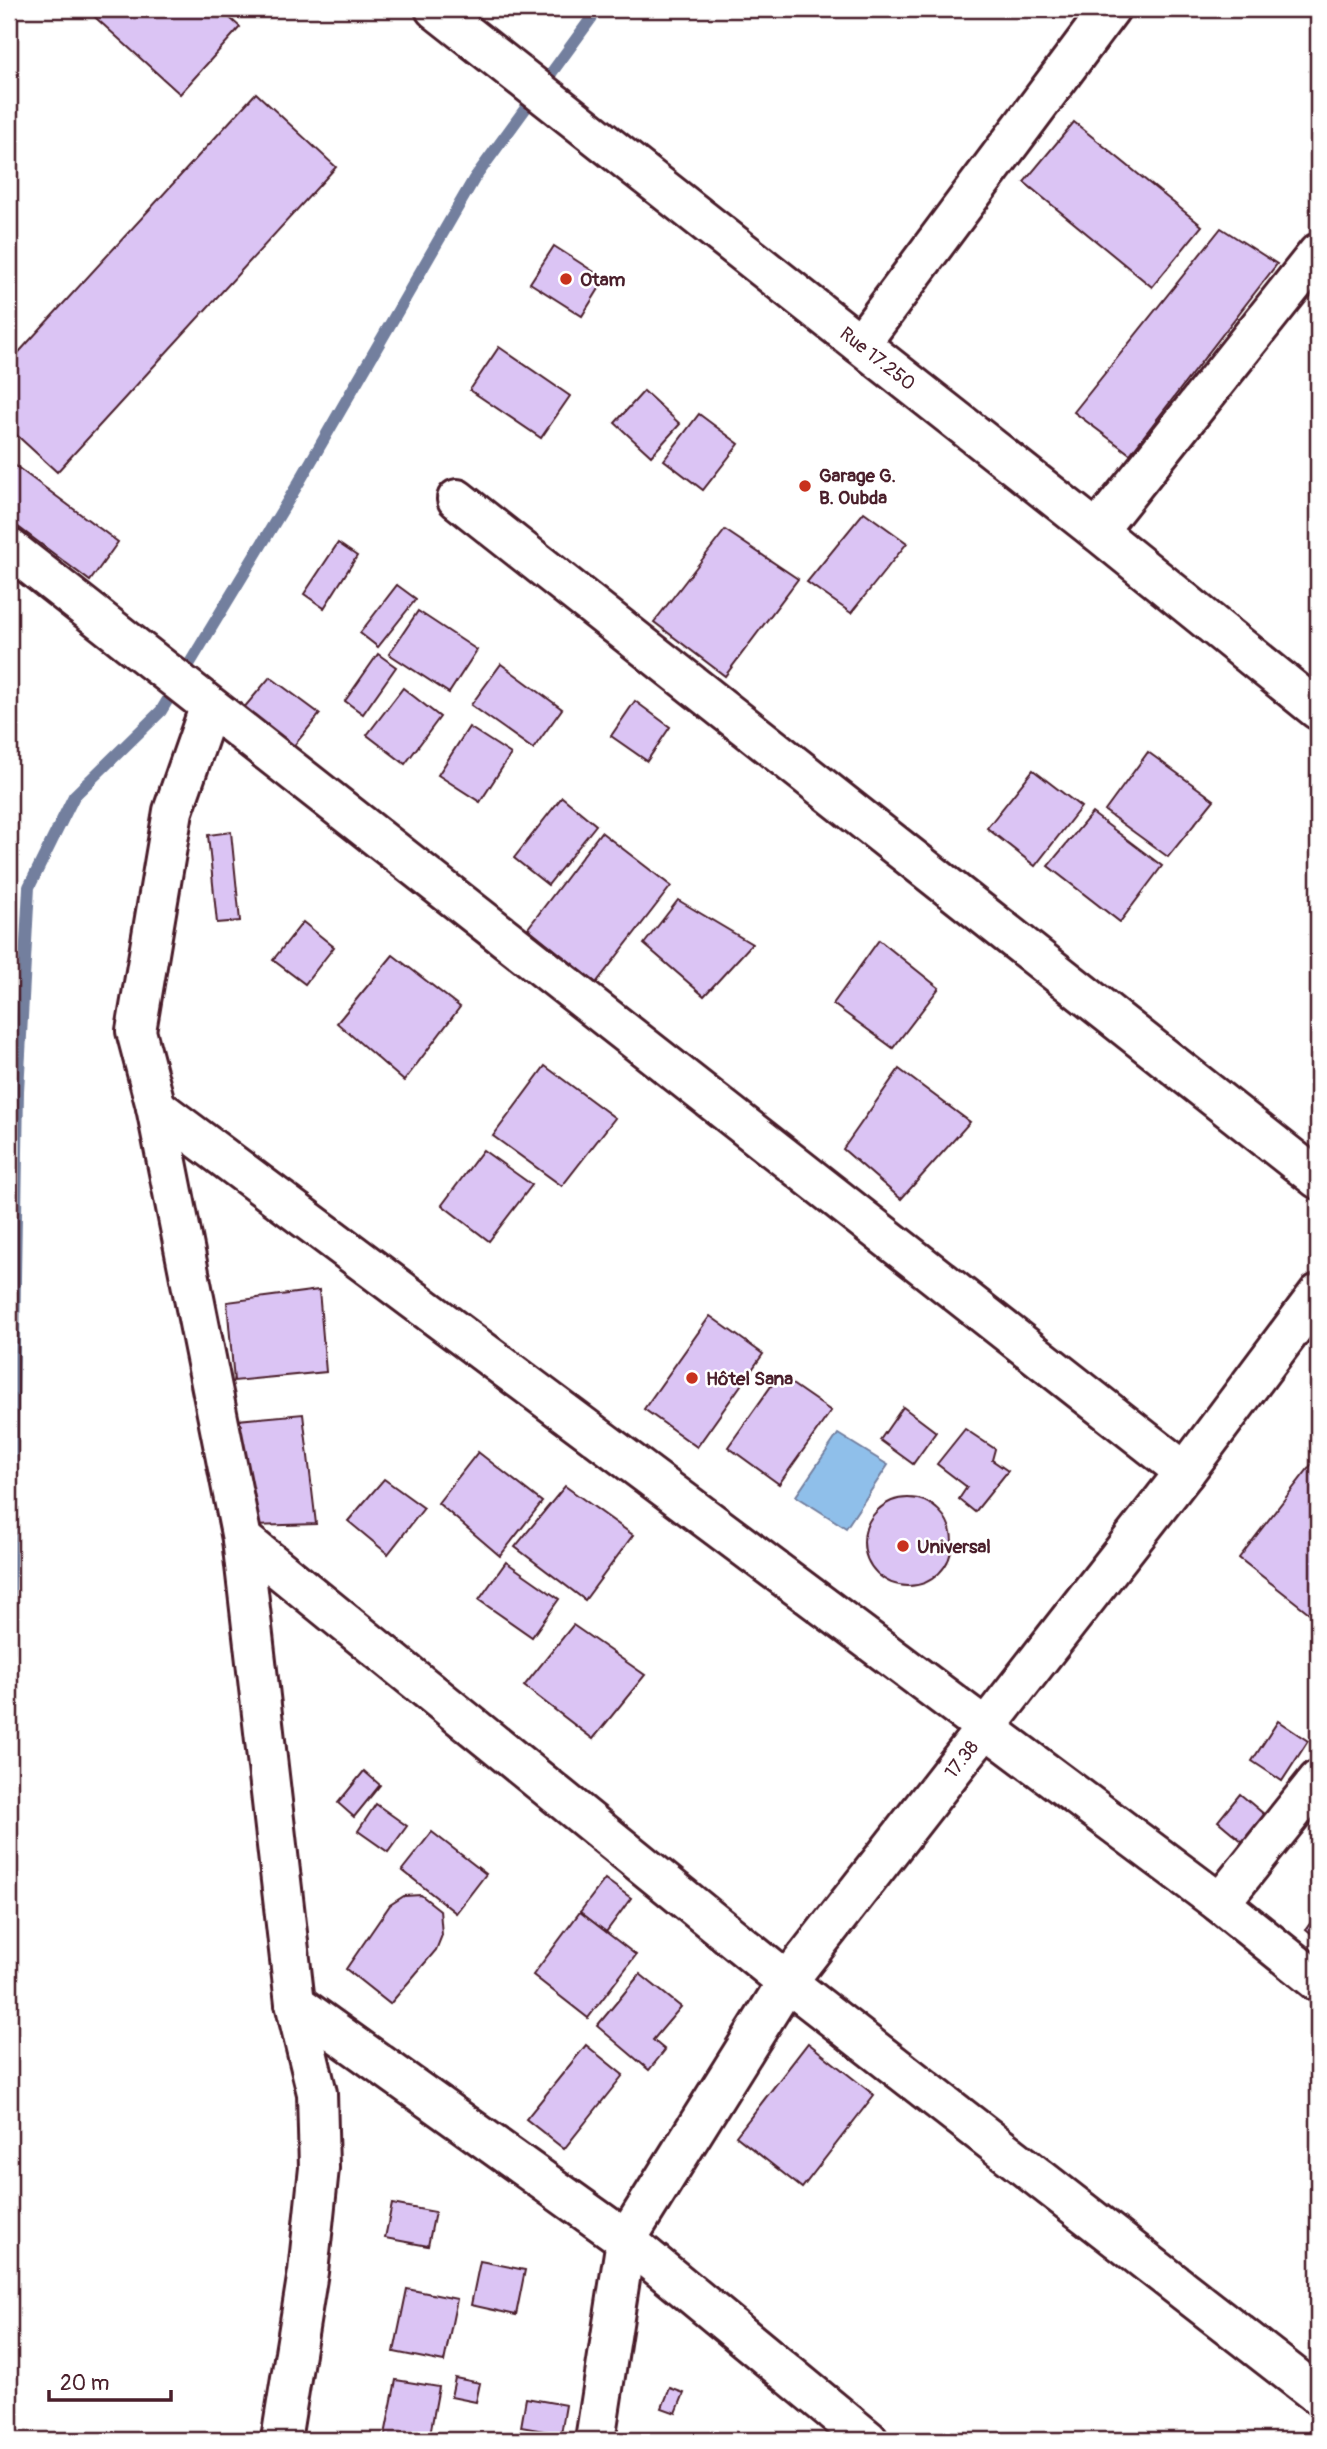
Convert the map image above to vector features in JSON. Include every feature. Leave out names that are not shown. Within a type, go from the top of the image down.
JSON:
[{"type":"street","points":[[860,344],[1110,9]]},
{"type":"street","name":"Rue 17.250","points":[[449,13],[510,68],[1097,531],[1318,710]]},
{"type":"street","points":[[1097,531],[1318,253]]},
{"type":"street","points":[[457,499],[1318,1179]]},
{"type":"street","points":[[9,548],[1185,1472]]},
{"type":"street","points":[[207,706],[173,811],[136,1031],[156,1107],[242,1539],[295,2003],[317,2093],[319,2168],[308,2272],[281,2440]]},
{"type":"street","points":[[156,1107],[1220,1903],[1318,1982]]},
{"type":"street","name":"17.38","points":[[626,2240],[787,1982],[1185,1472],[1318,1294]]},
{"type":"street","points":[[242,1539],[787,1982],[1318,2395]]},
{"type":"street","points":[[1220,1903],[1318,1780]]},
{"type":"street","points":[[295,2003],[626,2240],[868,2440]]},
{"type":"street","points":[[595,2440],[626,2240]]},
{"type":"water","points":[[838,1434],[888,1465],[846,1528],[796,1496]]},
{"type":"building","points":[[86,9],[220,9],[240,27],[180,94]]},
{"type":"building","points":[[256,93],[336,167],[57,472],[9,428],[9,363]]},
{"type":"building","points":[[1074,122],[1202,226],[1152,287],[1024,182]]},
{"type":"building","points":[[1221,228],[1277,264],[1130,454],[1074,412]]},
{"type":"building","points":[[554,246],[605,279],[582,316],[530,283]]},
{"type":"building","points":[[499,347],[570,396],[541,438],[470,390]]},
{"type":"building","points":[[644,391],[680,424],[651,456],[615,423]]},
{"type":"building","points":[[699,414],[739,444],[703,490],[664,460]]},
{"type":"building","points":[[9,461],[118,542],[90,581],[9,520]]},
{"type":"building","points":[[864,512],[907,543],[851,613],[807,582]]},
{"type":"building","points":[[725,530],[798,579],[725,676],[654,622]]},
{"type":"building","points":[[338,543],[357,556],[324,608],[304,594]]},
{"type":"building","points":[[397,585],[416,599],[378,647],[360,633]]},
{"type":"building","points":[[418,611],[477,650],[449,693],[389,654]]},
{"type":"building","points":[[378,654],[396,667],[363,714],[345,701]]},
{"type":"building","points":[[501,664],[562,709],[533,749],[471,705]]},
{"type":"building","points":[[270,677],[320,714],[288,753],[237,716]]},
{"type":"building","points":[[403,688],[440,717],[405,764],[367,735]]},
{"type":"building","points":[[635,701],[670,727],[647,761],[611,736]]},
{"type":"building","points":[[469,727],[511,754],[480,802],[438,775]]},
{"type":"building","points":[[1148,752],[1214,800],[1168,857],[1105,811]]},
{"type":"building","points":[[1033,770],[1081,807],[1035,866],[987,828]]},
{"type":"building","points":[[562,797],[596,825],[548,885],[514,858]]},
{"type":"building","points":[[1092,813],[1162,866],[1120,922],[1048,866]]},
{"type":"building","points":[[231,832],[240,921],[217,923],[208,835]]},
{"type":"building","points":[[601,832],[671,886],[596,983],[528,928]]},
{"type":"building","points":[[678,900],[752,944],[704,996],[644,944]]},
{"type":"building","points":[[303,922],[334,947],[305,984],[273,960]]},
{"type":"building","points":[[879,940],[939,988],[893,1048],[833,1004]]},
{"type":"building","points":[[393,955],[460,1007],[404,1081],[337,1023]]},
{"type":"building","points":[[545,1066],[615,1118],[562,1186],[493,1136]]},
{"type":"building","points":[[899,1069],[970,1122],[901,1199],[843,1149]]},
{"type":"building","points":[[483,1150],[532,1185],[489,1241],[442,1205]]},
{"type":"building","points":[[319,1290],[326,1372],[234,1381],[227,1302]]},
{"type":"building","points":[[710,1316],[763,1354],[697,1447],[644,1409]]},
{"type":"building","points":[[779,1375],[831,1411],[779,1484],[728,1447]]},
{"type":"building","points":[[903,1407],[936,1432],[913,1464],[880,1440]]},
{"type":"building","points":[[303,1414],[316,1524],[253,1526],[238,1420]]},
{"type":"building","points":[[965,1429],[995,1449],[992,1460],[1008,1471],[975,1512],[959,1499],[967,1487],[937,1464]]},
{"type":"building","points":[[478,1452],[542,1502],[500,1556],[438,1503]]},
{"type":"building","points":[[1318,1456],[1318,1620],[1239,1558]]},
{"type":"building","points":[[384,1479],[424,1508],[388,1554],[348,1521]]},
{"type":"building","points":[[565,1486],[633,1535],[585,1600],[515,1547]]},
{"type":"building","points":[[908,1498],[925,1501],[939,1511],[949,1525],[952,1542],[949,1559],[939,1573],[925,1583],[908,1586],[891,1583],[877,1573],[867,1559],[864,1542],[867,1525],[877,1511],[891,1501]]},
{"type":"building","points":[[506,1562],[559,1599],[532,1637],[479,1600]]},
{"type":"building","points":[[573,1625],[645,1675],[593,1739],[524,1686]]},
{"type":"building","points":[[1278,1721],[1308,1741],[1282,1781],[1252,1761]]},
{"type":"building","points":[[364,1771],[380,1785],[354,1817],[338,1803]]},
{"type":"building","points":[[1240,1794],[1265,1815],[1243,1842],[1218,1821]]},
{"type":"building","points":[[376,1804],[407,1826],[388,1852],[358,1831]]},
{"type":"building","points":[[432,1832],[486,1874],[456,1913],[402,1870]]},
{"type":"building","points":[[605,1879],[631,1898],[606,1932],[580,1912]]},
{"type":"building","points":[[421,1895],[440,1910],[442,1935],[436,1950],[390,2004],[346,1969],[390,1905],[404,1896]]},
{"type":"building","points":[[580,1912],[636,1955],[588,2018],[533,1975]]},
{"type":"building","points":[[1317,1914],[1318,1916],[1318,1939],[1306,1929]]},
{"type":"building","points":[[640,1974],[681,2007],[653,2040],[665,2050],[649,2070],[597,2026]]},
{"type":"building","points":[[808,2043],[874,2095],[802,2188],[736,2136]]},
{"type":"building","points":[[586,2045],[623,2075],[564,2149],[526,2119]]},
{"type":"building","points":[[392,2204],[435,2212],[428,2246],[385,2238]]},
{"type":"building","points":[[480,2261],[525,2270],[516,2315],[471,2305]]},
{"type":"building","points":[[407,2289],[457,2299],[444,2362],[394,2352]]},
{"type":"building","points":[[455,2378],[480,2383],[476,2402],[451,2397]]},
{"type":"building","points":[[396,2380],[439,2387],[429,2440],[384,2440]]},
{"type":"building","points":[[670,2388],[684,2393],[676,2413],[662,2408]]},
{"type":"building","points":[[526,2398],[566,2405],[561,2434],[521,2427]]},
{"type":"waterway","points":[[9,1651],[18,1091],[29,887],[74,796],[161,711],[298,484],[474,179],[598,9]]},
{"type":"place","name":"Otam","points":[[566,279]]},
{"type":"place","name":"Garage G. B. Oubda","points":[[805,486]]},
{"type":"place","name":"Hôtel Sana","points":[[692,1378]]},
{"type":"place","name":"Universal","points":[[903,1546]]}]
